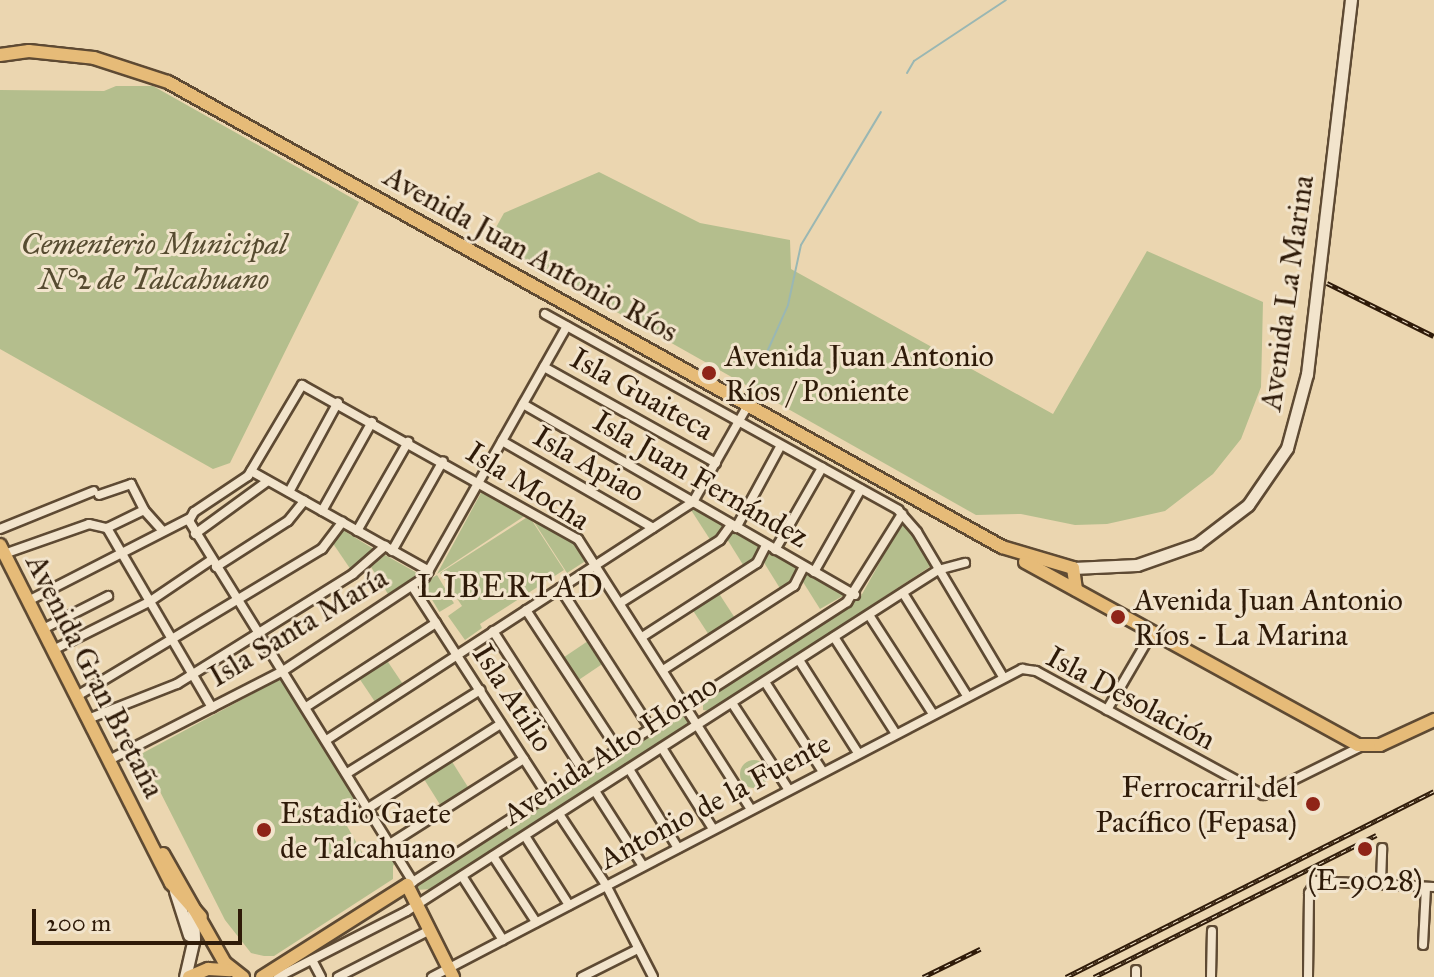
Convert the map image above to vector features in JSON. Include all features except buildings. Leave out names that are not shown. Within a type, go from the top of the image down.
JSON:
[{"type":"main road","name":"Avenida La Marina","points":[[1002,547],[1073,568],[1137,565],[1197,544],[1248,505],[1287,448],[1307,374],[1351,0]]},
{"type":"main road","name":"Avenida Juan Antonio Ríos","points":[[0,55],[29,51],[121,63],[179,88],[1002,547]]},
{"type":"main road","name":"Avenida Juan Antonio Ríos","points":[[0,62],[66,56]]},
{"type":"main road","points":[[1002,547],[1362,746],[1380,745],[1434,720]]},
{"type":"main road","name":"Avenida Gran Bretaña","points":[[2,549],[171,883],[187,920],[190,956]]},
{"type":"main road","points":[[1073,568],[1076,590]]},
{"type":"main road","name":"Avenida Gran Bretaña","points":[[144,830],[185,886],[230,970]]},
{"type":"main road","points":[[171,883],[192,906]]},
{"type":"main road","points":[[410,884],[417,905],[451,973]]},
{"type":"main road","name":"Avenida Alto Horno","points":[[271,976],[410,884]]},
{"type":"main road","name":"Avenida Gran Bretaña","points":[[185,886],[192,906],[201,917]]},
{"type":"main road","name":"Avenida Gran Bretaña","points":[[187,977],[192,906]]},
{"type":"main road","points":[[187,977],[208,969],[230,970],[243,977]]},
{"type":"street","points":[[545,314],[902,514]]},
{"type":"street","name":"Isla Santa María","points":[[109,760],[283,671],[412,586],[429,571],[567,326]]},
{"type":"street","name":"Isla Guaiteca","points":[[544,367],[716,463]]},
{"type":"street","name":"Isla Mocha","points":[[251,471],[302,385],[338,402],[573,534],[596,564],[751,809]]},
{"type":"street","points":[[289,492],[338,402]]},
{"type":"street","name":"Isla Juan Fernández","points":[[523,404],[855,595]]},
{"type":"street","points":[[328,739],[693,502],[748,405]]},
{"type":"street","points":[[322,511],[372,422]]},
{"type":"street","name":"Isla Apiao","points":[[502,441],[653,528]]},
{"type":"street","points":[[357,531],[408,442]]},
{"type":"street","points":[[620,603],[720,540],[733,526],[781,445]]},
{"type":"street","points":[[88,719],[149,699],[364,567],[389,548],[443,461]]},
{"type":"street","points":[[775,550],[822,468]]},
{"type":"street","points":[[28,601],[190,518],[251,471],[429,571]]},
{"type":"street","points":[[195,534],[268,481]]},
{"type":"street","points":[[0,529],[96,493],[130,484],[144,510],[163,531]]},
{"type":"street","points":[[814,572],[861,489]]},
{"type":"street","points":[[53,650],[149,602],[288,521],[304,501]]},
{"type":"street","points":[[2,549],[89,524],[107,528],[144,510]]},
{"type":"street","name":"Isla Desolación","points":[[902,514],[1003,677]]},
{"type":"street","name":"Avenida Alto Horno","points":[[410,884],[855,595],[902,514]]},
{"type":"street","points":[[190,518],[195,534],[393,842],[410,884]]},
{"type":"street","points":[[77,696],[173,642],[322,549],[342,522]]},
{"type":"street","points":[[107,528],[212,708]]},
{"type":"street","points":[[642,637],[757,563],[766,545]]},
{"type":"street","name":"Avenida Alto Horno","points":[[271,976],[312,960],[417,905],[938,570],[965,563]]},
{"type":"street","points":[[663,670],[793,587],[804,566]]},
{"type":"street","name":"Isla Atilio","points":[[412,586],[547,795]]},
{"type":"street","points":[[560,588],[651,729]]},
{"type":"street","points":[[903,593],[967,696]]},
{"type":"street","points":[[43,629],[108,596]]},
{"type":"street","points":[[526,610],[618,750]]},
{"type":"street","points":[[869,615],[933,714]]},
{"type":"street","points":[[306,707],[436,623]]},
{"type":"street","points":[[493,631],[584,772]]},
{"type":"street","points":[[1107,710],[1153,631]]},
{"type":"street","points":[[834,637],[896,734]]},
{"type":"street","points":[[799,660],[858,753]]},
{"type":"street","name":"Isla Desolación","points":[[1022,669],[1036,671],[1259,794],[1269,795],[1362,746]]},
{"type":"street","name":"Antonio de la Fuente","points":[[432,977],[451,973],[536,922],[1022,669]]},
{"type":"street","points":[[765,682],[823,772]]},
{"type":"street","points":[[349,772],[480,690]]},
{"type":"street","points":[[732,703],[789,790]]},
{"type":"street","points":[[370,807],[501,724]]},
{"type":"street","points":[[662,748],[713,829]]},
{"type":"street","points":[[393,842],[524,759]]},
{"type":"street","points":[[629,769],[678,848]]},
{"type":"street","points":[[595,791],[643,866]]},
{"type":"street","points":[[559,814],[606,885],[653,977]]},
{"type":"street","points":[[525,836],[569,905]]},
{"type":"street","points":[[1381,883],[1382,848]]},
{"type":"street","points":[[493,856],[536,922]]},
{"type":"street","points":[[462,876],[503,940]]},
{"type":"street","points":[[1308,977],[1313,883],[1326,878],[1430,887],[1423,945]]},
{"type":"street","points":[[338,977],[430,930]]},
{"type":"street","points":[[1211,977],[1212,931]]},
{"type":"street","points":[[582,977],[638,949]]},
{"type":"street","points":[[312,960],[321,977]]},
{"type":"green space","name":"Cementerio Municipal N°2 de Talcahuano","points":[[116,86],[153,86],[359,202],[230,463],[213,469],[0,349],[0,90],[104,91]]},
{"type":"green space","points":[[599,172],[700,223],[790,240],[791,269],[1053,414],[1147,251],[1263,302],[1261,387],[1241,439],[1213,474],[1165,511],[1107,524],[1075,525],[1021,514],[976,515],[489,240],[504,213]]},
{"type":"green space","points":[[482,491],[529,513],[437,574]]},
{"type":"green space","points":[[696,508],[725,526],[711,541],[691,510]]},
{"type":"green space","points":[[529,516],[564,570],[480,624],[482,628],[465,640],[448,616],[462,606],[440,573]]},
{"type":"green space","points":[[903,521],[931,566],[710,711],[703,710],[703,697],[861,596]]},
{"type":"green space","points":[[534,522],[566,535],[587,560],[567,573]]},
{"type":"green space","points":[[731,528],[762,547],[745,568],[727,539]]},
{"type":"green space","points":[[341,529],[377,551],[351,570],[332,542]]},
{"type":"green space","points":[[768,550],[800,568],[781,590],[763,561]]},
{"type":"green space","points":[[385,555],[419,574],[388,594],[371,567]]},
{"type":"green space","points":[[808,571],[848,593],[820,609],[803,582]]},
{"type":"green space","points":[[437,575],[454,603],[439,612],[422,584]]},
{"type":"green space","points":[[718,592],[737,621],[711,638],[692,609]]},
{"type":"green space","points":[[588,641],[603,663],[578,680],[563,658]]},
{"type":"green space","points":[[386,659],[405,687],[378,706],[359,677]]},
{"type":"green space","name":"Estadio Gaete de Talcahuano","points":[[280,679],[359,802],[340,814],[366,859],[387,847],[399,858],[393,866],[393,879],[274,956],[264,956],[251,953],[225,920],[141,754]]},
{"type":"green space","points":[[682,712],[689,719],[687,725],[432,889],[416,890],[416,883]]},
{"type":"green space","points":[[451,760],[469,789],[441,806],[423,777]]},
{"type":"green space","points":[[754,760],[764,764],[768,774],[764,784],[754,788],[744,784],[740,774],[744,764]]},
{"type":"waterway","points":[[907,73],[914,61],[1006,0]]},
{"type":"waterway","points":[[763,361],[788,305],[801,245],[881,112]]},
{"type":"railway","points":[[1327,283],[1434,336]]},
{"type":"railway","points":[[1066,977],[1434,791]]},
{"type":"railway","points":[[1094,977],[1376,835]]},
{"type":"railway","points":[[923,977],[980,949]]},
{"type":"place","name":"Avenida Juan Antonio Ríos / Poniente","points":[[709,373]]},
{"type":"place","name":"Avenida Juan Antonio Ríos - La Marina","points":[[1118,617]]},
{"type":"place","name":"Ferrocarril del Pacífico (Fepasa)","points":[[1313,804]]},
{"type":"place","name":"Estadio Gaete de Talcahuano","points":[[264,830]]},
{"type":"place","name":"(E-9028)","points":[[1365,849]]},
{"type":"district","name":"LIBERTAD","points":[[511,587]]}]
